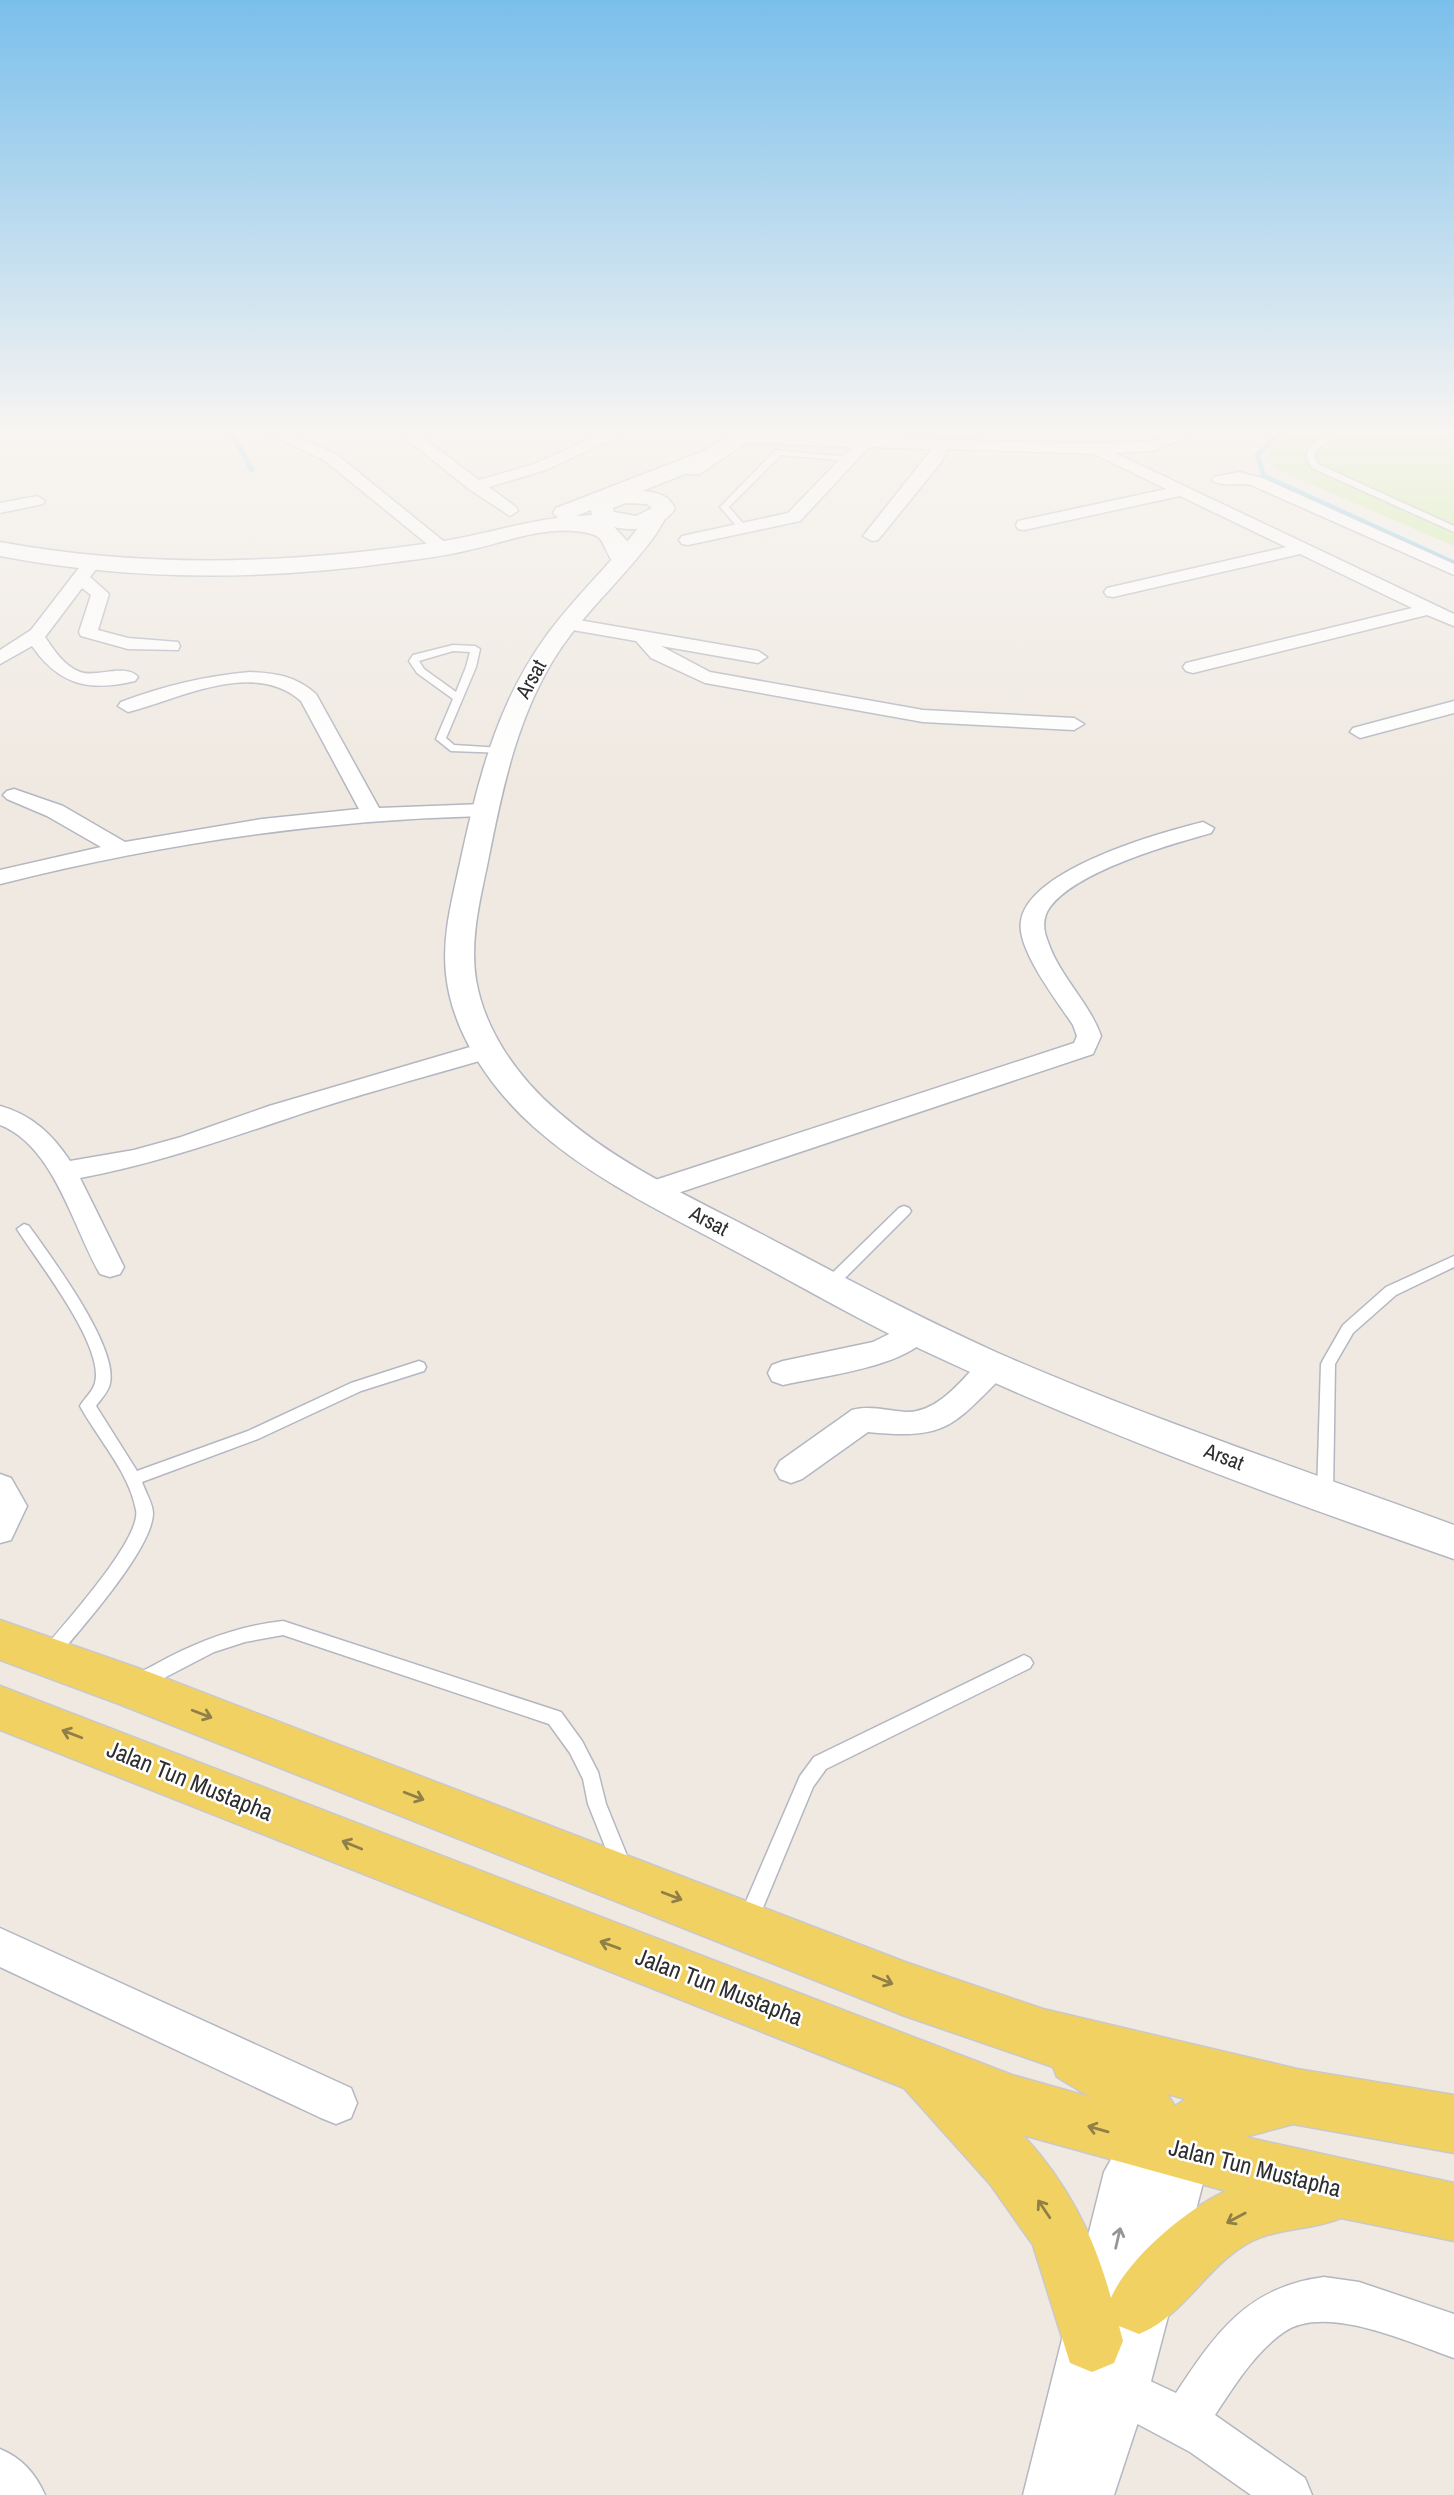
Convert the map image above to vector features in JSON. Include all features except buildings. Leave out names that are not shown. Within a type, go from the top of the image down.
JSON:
[{"type":"main road","points":[[8,550],[80,563],[201,569],[270,568],[422,550]]},
{"type":"main road","points":[[622,550],[625,560],[636,550]]},
{"type":"main road","points":[[23,1649],[132,1687],[905,1989],[1043,2037],[1297,2097],[1454,2124]]},
{"type":"main road","name":"Jalan Tun Mustapha","points":[[2,1712],[1013,2103],[1106,2131],[1349,2192],[1454,2212]]},
{"type":"main road","points":[[1043,2037],[1119,2082],[1133,2094],[1149,2112],[1172,2161],[1174,2183],[1139,2304]]},
{"type":"main road","points":[[920,2067],[1002,2155],[1055,2225],[1105,2365]]},
{"type":"main road","points":[[1082,2495],[1105,2365],[1133,2172],[1142,2160],[1208,2118],[1261,2102],[1297,2097]]},
{"type":"main road","points":[[1055,2495],[1105,2365],[1139,2304],[1187,2250],[1235,2218],[1275,2201],[1349,2192]]},
{"type":"street","points":[[625,550],[625,560]]},
{"type":"street","name":"Arsat","points":[[632,550],[567,624],[541,659],[513,710],[484,810],[461,920],[459,953],[461,984],[468,1013],[487,1050],[541,1114],[584,1151],[828,1286],[917,1331],[1092,1407],[1454,1542]]},
{"type":"street","points":[[1113,592],[1294,550]]},
{"type":"street","points":[[1303,550],[1454,621]]},
{"type":"street","points":[[1322,559],[1345,550]]},
{"type":"street","points":[[1411,550],[1454,570]]},
{"type":"street","points":[[0,658],[35,636],[80,563],[100,594],[88,632],[100,637],[143,645],[171,646]]},
{"type":"street","points":[[1193,667],[1429,609]]},
{"type":"street","points":[[567,624],[758,657]]},
{"type":"street","points":[[35,636],[45,652],[69,677],[78,680],[128,677]]},
{"type":"street","points":[[642,637],[658,654],[705,677],[923,716],[1074,724]]},
{"type":"street","points":[[128,706],[171,692],[247,677],[264,676],[292,682],[301,686],[309,698],[371,812]]},
{"type":"street","points":[[1360,732],[1454,707]]},
{"type":"street","points":[[14,795],[55,811],[121,849]]},
{"type":"street","points":[[0,877],[70,858],[178,836],[371,812],[484,810]]},
{"type":"street","points":[[653,1191],[1084,1048],[1089,1036],[1085,1025],[1035,941],[1031,920],[1037,909],[1059,887],[1091,868],[1203,828]]},
{"type":"street","points":[[62,1172],[134,1158],[190,1143],[278,1112],[487,1050]]},
{"type":"street","points":[[0,1115],[18,1118],[62,1172],[110,1267]]},
{"type":"street","points":[[783,1373],[881,1352],[917,1331]]},
{"type":"street","points":[[791,1470],[863,1419],[909,1424],[942,1417],[995,1365]]},
{"type":"street","points":[[0,1488],[11,1506],[0,1530]]},
{"type":"street","points":[[0,1947],[336,2103]]},
{"type":"street","points":[[1184,2422],[1237,2344],[1273,2311],[1298,2300],[1322,2298],[1353,2302],[1454,2336]]},
{"type":"street","points":[[1105,2365],[1184,2422],[1216,2441],[1288,2495]]},
{"type":"street","points":[[0,2472],[22,2495]]},
{"type":"lane","points":[[458,698],[420,671],[414,661],[416,657],[453,648],[475,649],[471,667],[458,698],[442,734],[444,743],[451,748],[502,751]]},
{"type":"lane","points":[[828,1286],[904,1211]]},
{"type":"lane","points":[[23,1229],[81,1312],[101,1368],[103,1383],[88,1406],[133,1479],[145,1512],[140,1531],[117,1571],[23,1649]]},
{"type":"lane","points":[[1325,1494],[1328,1364],[1348,1329],[1391,1291],[1454,1261]]},
{"type":"lane","points":[[133,1479],[253,1435],[356,1388],[419,1367]]},
{"type":"lane","points":[[132,1687],[171,1663],[220,1643],[256,1630],[283,1628],[555,1718],[576,1746],[592,1779],[597,1804],[628,1879]]},
{"type":"lane","points":[[746,1925],[806,1782],[820,1763],[1024,1663]]},
{"type":"waterway","points":[[1427,550],[1454,563]]}]
